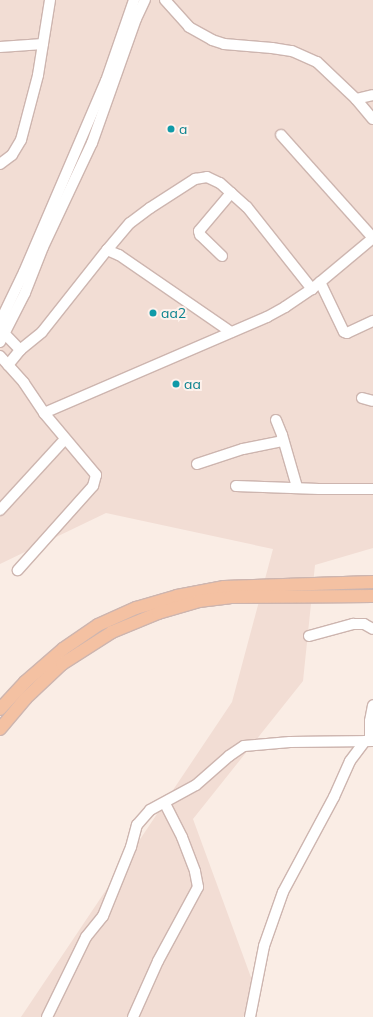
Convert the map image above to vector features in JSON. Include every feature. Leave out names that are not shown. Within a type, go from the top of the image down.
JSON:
[{"type":"main road","points":[[0,709],[29,678],[62,649],[98,625],[136,608],[177,596],[224,587],[373,582]]},
{"type":"main road","points":[[0,729],[26,698],[62,664],[112,632],[158,613],[188,604],[230,597],[373,596]]},
{"type":"street","points":[[0,164],[12,155],[21,140],[31,108],[50,0]]},
{"type":"street","points":[[0,322],[24,272],[101,94],[134,0]]},
{"type":"street","points":[[20,350],[2,335],[26,294],[43,247],[92,143],[136,19],[145,0]]},
{"type":"street","points":[[165,0],[189,27],[212,40],[235,46],[272,48],[292,52],[317,62],[356,99],[373,119]]},
{"type":"street","points":[[0,47],[43,44]]},
{"type":"street","points":[[356,99],[373,95]]},
{"type":"street","points":[[44,413],[285,307],[312,289],[373,238],[281,134]]},
{"type":"street","points":[[8,365],[20,350],[42,332],[130,223],[195,179],[201,177],[212,179],[247,207],[312,289]]},
{"type":"street","points":[[222,256],[199,233],[199,231],[231,193]]},
{"type":"street","points":[[107,250],[119,255],[231,332]]},
{"type":"street","points":[[320,282],[344,332],[347,333],[373,321]]},
{"type":"street","points":[[0,356],[24,383],[44,413],[92,470],[96,480],[18,570]]},
{"type":"street","points":[[362,398],[373,401]]},
{"type":"street","points":[[276,420],[297,487]]},
{"type":"street","points":[[0,510],[65,439]]},
{"type":"street","points":[[197,464],[243,449],[283,441]]},
{"type":"street","points":[[236,486],[373,488]]},
{"type":"street","points":[[309,636],[353,624],[364,624],[373,629]]},
{"type":"street","points":[[250,1017],[264,946],[283,892],[334,797],[350,761],[369,741],[373,705]]},
{"type":"street","points":[[47,1017],[86,938],[103,916],[131,847],[137,825],[150,810],[166,803],[196,784],[229,756],[244,746],[290,742],[369,741]]},
{"type":"street","points":[[133,1017],[158,961],[198,887],[195,871],[182,837],[166,803]]},
{"type":"shaded area","points":[[0,0],[373,0],[373,548],[315,565],[303,681],[193,819],[260,1002],[243,1017],[21,1017],[232,702],[273,549],[106,513],[0,564]]},
{"type":"place","name":"a","points":[[171,129]]},
{"type":"place","name":"aa2","points":[[153,313]]},
{"type":"place","name":"aa","points":[[176,384]]}]
